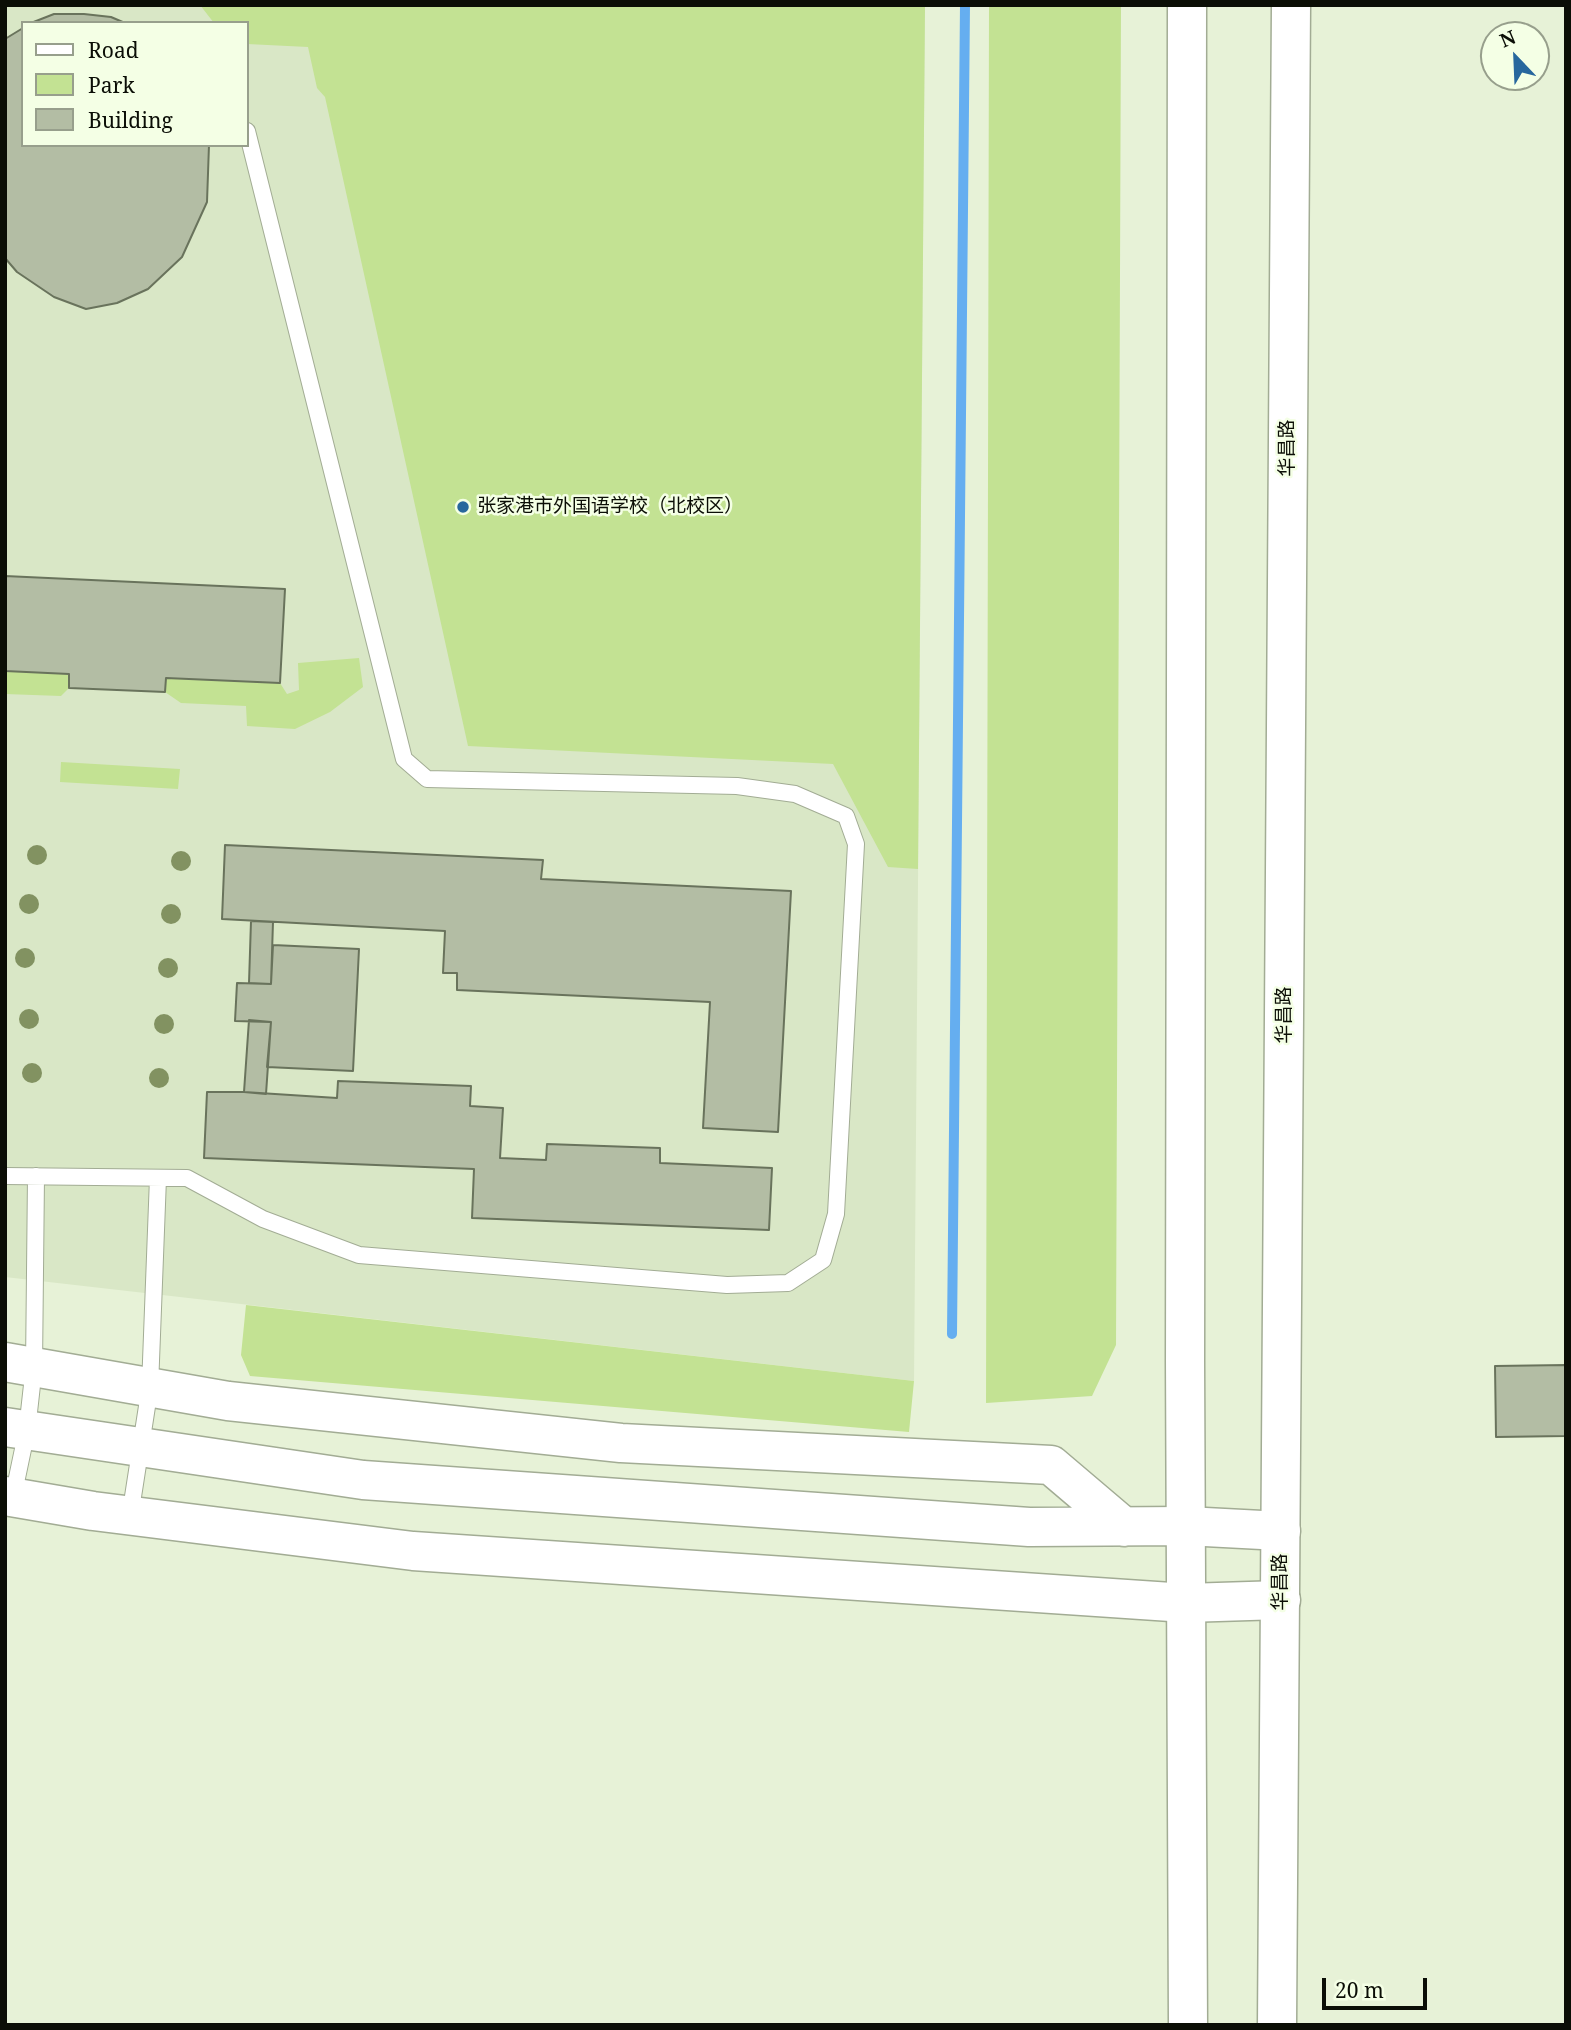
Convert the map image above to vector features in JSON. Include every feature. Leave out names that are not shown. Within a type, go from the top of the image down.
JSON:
[{"type":"main road","points":[[1186,5],[1188,2025]]},
{"type":"main road","name":"华昌路","points":[[1277,2025],[1291,5]]},
{"type":"main road","points":[[20,1364],[228,1401],[621,1443],[1051,1465],[1124,1527]]},
{"type":"main road","points":[[16,1428],[363,1480],[1029,1527],[1186,1526],[1281,1531]]},
{"type":"main road","points":[[9,1497],[130,1516],[413,1551],[1186,1603],[1281,1600]]},
{"type":"lane","points":[[5,1175],[187,1178],[263,1219],[359,1255],[727,1285],[788,1283],[823,1260],[836,1214],[856,844],[846,816],[795,794],[737,786],[427,779],[404,759],[248,135]]},
{"type":"lane","points":[[9,1497],[36,1176]]},
{"type":"lane","points":[[130,1516],[150,1387],[158,1178]]},
{"type":"shaded area","name":"张家港市外国语学校（北校区）","points":[[5,5],[925,5],[914,1381],[5,1277]]},
{"type":"green space","points":[[200,5],[925,5],[918,869],[888,867],[833,764],[468,746],[325,97],[317,88],[308,47],[248,44],[248,21],[212,21]]},
{"type":"green space","points":[[989,5],[1121,5],[1116,1345],[1092,1396],[986,1403]]},
{"type":"green space","points":[[359,658],[363,687],[330,712],[295,729],[247,726],[246,706],[181,703],[165,692],[166,678],[280,683],[287,694],[299,690],[298,663]]},
{"type":"green space","points":[[5,671],[69,674],[69,688],[61,696],[5,694]]},
{"type":"green space","points":[[61,762],[180,769],[178,789],[60,782]]},
{"type":"green space","points":[[246,1305],[914,1381],[909,1432],[250,1376],[241,1355]]},
{"type":"building","points":[[54,14],[84,14],[111,17],[120,21],[36,21]]},
{"type":"building","points":[[21,29],[21,147],[209,147],[207,202],[182,257],[148,289],[117,303],[86,309],[54,297],[17,272],[5,258],[5,39]]},
{"type":"building","points":[[5,576],[285,589],[280,683],[166,678],[165,692],[69,688],[69,674],[5,671]]},
{"type":"building","points":[[225,845],[543,860],[541,879],[791,891],[778,1132],[703,1128],[710,1002],[457,990],[457,973],[443,973],[445,931],[222,919]]},
{"type":"building","points":[[251,921],[273,922],[271,984],[249,983]]},
{"type":"building","points":[[273,945],[359,949],[353,1071],[267,1067],[271,1022],[235,1021],[237,983],[271,984]]},
{"type":"building","points":[[249,1020],[271,1022],[266,1094],[244,1092]]},
{"type":"building","points":[[338,1081],[471,1086],[470,1106],[503,1108],[500,1158],[546,1160],[547,1144],[660,1148],[660,1163],[772,1168],[769,1230],[472,1218],[474,1169],[204,1158],[207,1092],[337,1098]]},
{"type":"building","points":[[1566,1365],[1566,1436],[1496,1437],[1495,1366]]},
{"type":"waterway","points":[[952,1334],[965,5]]},
{"type":"place","name":"张家港市外国语学校（北校区）","points":[[463,507]]}]
